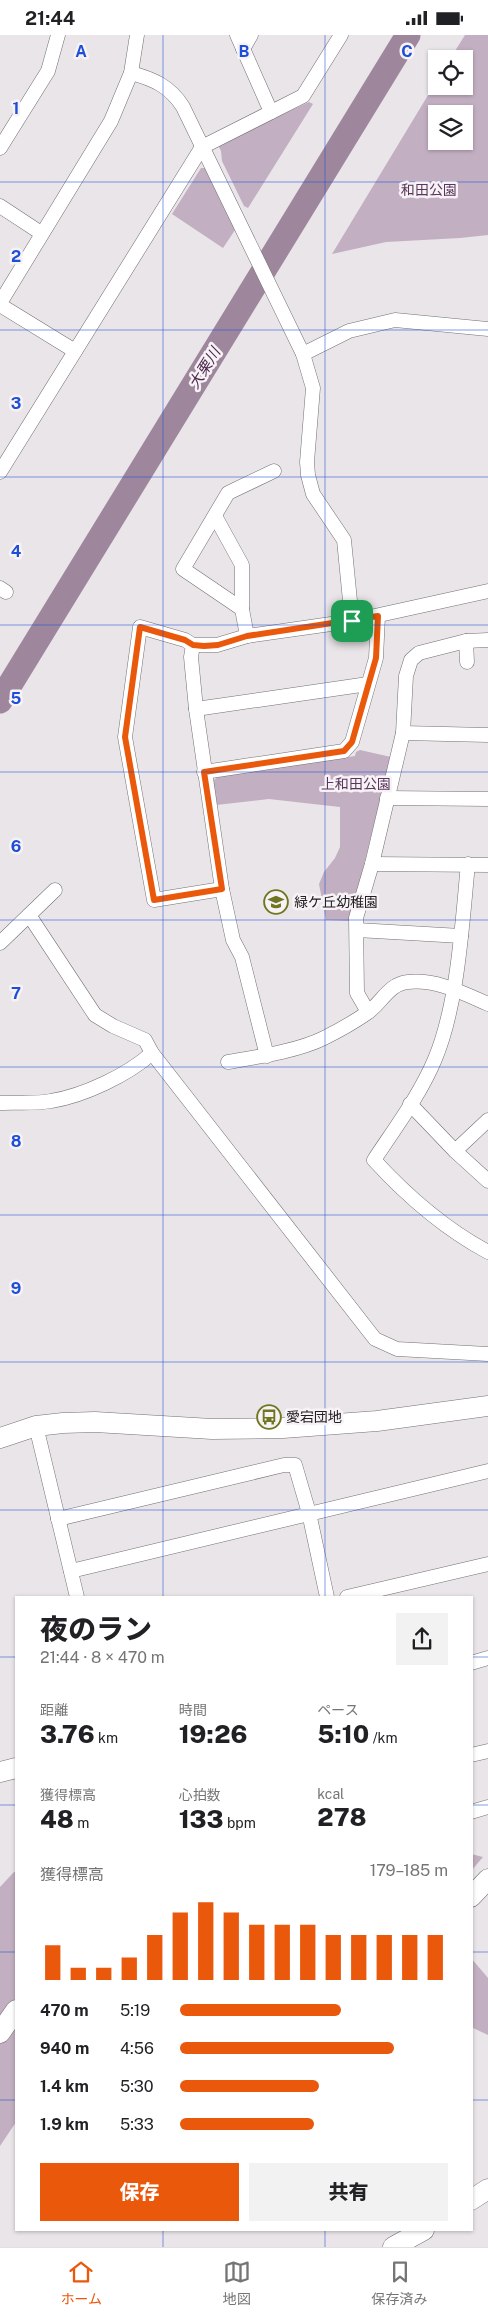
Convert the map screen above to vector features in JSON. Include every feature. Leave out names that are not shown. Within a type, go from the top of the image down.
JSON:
[{"type":"street","points":[[0,148],[48,71],[58,35]]},
{"type":"street","points":[[75,351],[0,304],[102,137],[120,102],[131,73],[137,35]]},
{"type":"street","points":[[236,35],[271,112]]},
{"type":"street","points":[[243,49],[251,35]]},
{"type":"street","points":[[0,472],[202,147],[303,96],[341,35]]},
{"type":"street","points":[[131,73],[151,79],[172,92],[183,107],[303,354],[313,388],[307,462],[308,475],[313,494],[344,540],[352,621]]},
{"type":"street","points":[[0,206],[42,233]]},
{"type":"street","points":[[303,354],[349,331],[395,320],[488,329]]},
{"type":"street","points":[[242,609],[183,569],[228,493],[274,471]]},
{"type":"street","points":[[215,516],[242,565],[242,609],[247,636]]},
{"type":"street","points":[[222,889],[154,900],[125,737],[140,627],[185,640],[193,645],[218,645],[247,636],[352,621],[488,591]]},
{"type":"street","points":[[204,772],[344,751],[352,742],[376,658],[378,616]]},
{"type":"street","points":[[368,1012],[356,993],[356,918],[372,864],[404,733],[406,675],[411,661],[419,653],[466,641],[488,640]]},
{"type":"street","points":[[466,641],[467,662]]},
{"type":"street","points":[[193,645],[191,657],[196,709],[222,889],[233,940],[242,957],[267,1055]]},
{"type":"street","points":[[196,709],[368,684]]},
{"type":"street","points":[[404,733],[488,735]]},
{"type":"street","points":[[387,798],[488,799]]},
{"type":"street","points":[[372,864],[488,865]]},
{"type":"street","points":[[468,865],[461,936],[452,989],[435,1059],[410,1104],[374,1160],[393,1181],[458,1236],[488,1252]]},
{"type":"street","points":[[0,943],[55,890]]},
{"type":"street","points":[[29,915],[95,1015],[113,1026],[145,1039],[152,1053],[354,1315],[375,1339],[396,1349],[488,1354]]},
{"type":"street","points":[[357,930],[461,936]]},
{"type":"street","points":[[228,1062],[267,1055],[322,1039],[368,1012],[392,988],[407,982],[432,983],[488,1004]]},
{"type":"street","points":[[0,1103],[50,1101],[94,1088],[139,1065],[152,1053]]},
{"type":"street","points":[[410,1104],[455,1151],[488,1181]]},
{"type":"street","points":[[455,1151],[488,1120]]},
{"type":"street","points":[[0,1438],[36,1426],[95,1422],[212,1429],[293,1428],[377,1421],[488,1406]]},
{"type":"street","points":[[36,1426],[77,1596]]},
{"type":"street","points":[[58,1519],[284,1465],[295,1465],[309,1513],[327,1596]]},
{"type":"street","points":[[71,1571],[488,1471]]},
{"type":"street","points":[[351,1596],[488,1564]]},
{"type":"street","points":[[473,1662],[488,1658]]},
{"type":"street","points":[[473,1755],[488,1751]]},
{"type":"street","points":[[0,1772],[15,1768]]},
{"type":"street","points":[[473,1811],[488,1807]]},
{"type":"street","points":[[473,1895],[488,1879]]},
{"type":"street","points":[[0,2033],[15,2011]]},
{"type":"street","points":[[473,2199],[488,2189]]},
{"type":"street","points":[[393,2247],[422,2231]]},
{"type":"green space","name":"和田公園","points":[[465,35],[488,35],[488,235],[386,242],[332,254],[428,95],[473,95],[473,50],[456,50]]},
{"type":"green space","points":[[309,102],[313,104],[248,208],[244,206],[222,161],[218,145]]},
{"type":"green space","points":[[201,168],[206,168],[237,227],[223,248],[172,214]]},
{"type":"green space","name":"上和田公園","points":[[360,750],[391,757],[392,762],[376,816],[350,921],[326,920],[319,884],[324,872],[335,858],[340,847],[340,807],[269,799],[216,805],[212,782],[217,777],[355,756],[356,752]]},
{"type":"green space","points":[[473,1854],[483,1857],[473,1869]]},
{"type":"green space","points":[[15,1872],[15,2124],[0,2146],[0,1887]]},
{"type":"green space","points":[[473,1960],[488,1978],[488,2035],[473,2028]]},
{"type":"waterway","name":"大栗川","points":[[0,701],[408,35]]},
{"type":"place","name":"緑ケ丘幼稚園","points":[[276,902]]},
{"type":"place","name":"愛宕団地","points":[[269,1417]]},
{"type":"route","points":[[378,616],[376,658],[352,742],[344,751],[204,772],[222,889],[154,900],[125,737],[140,627],[185,640],[193,645],[204,646],[218,645],[247,636],[352,621],[378,616]]}]
